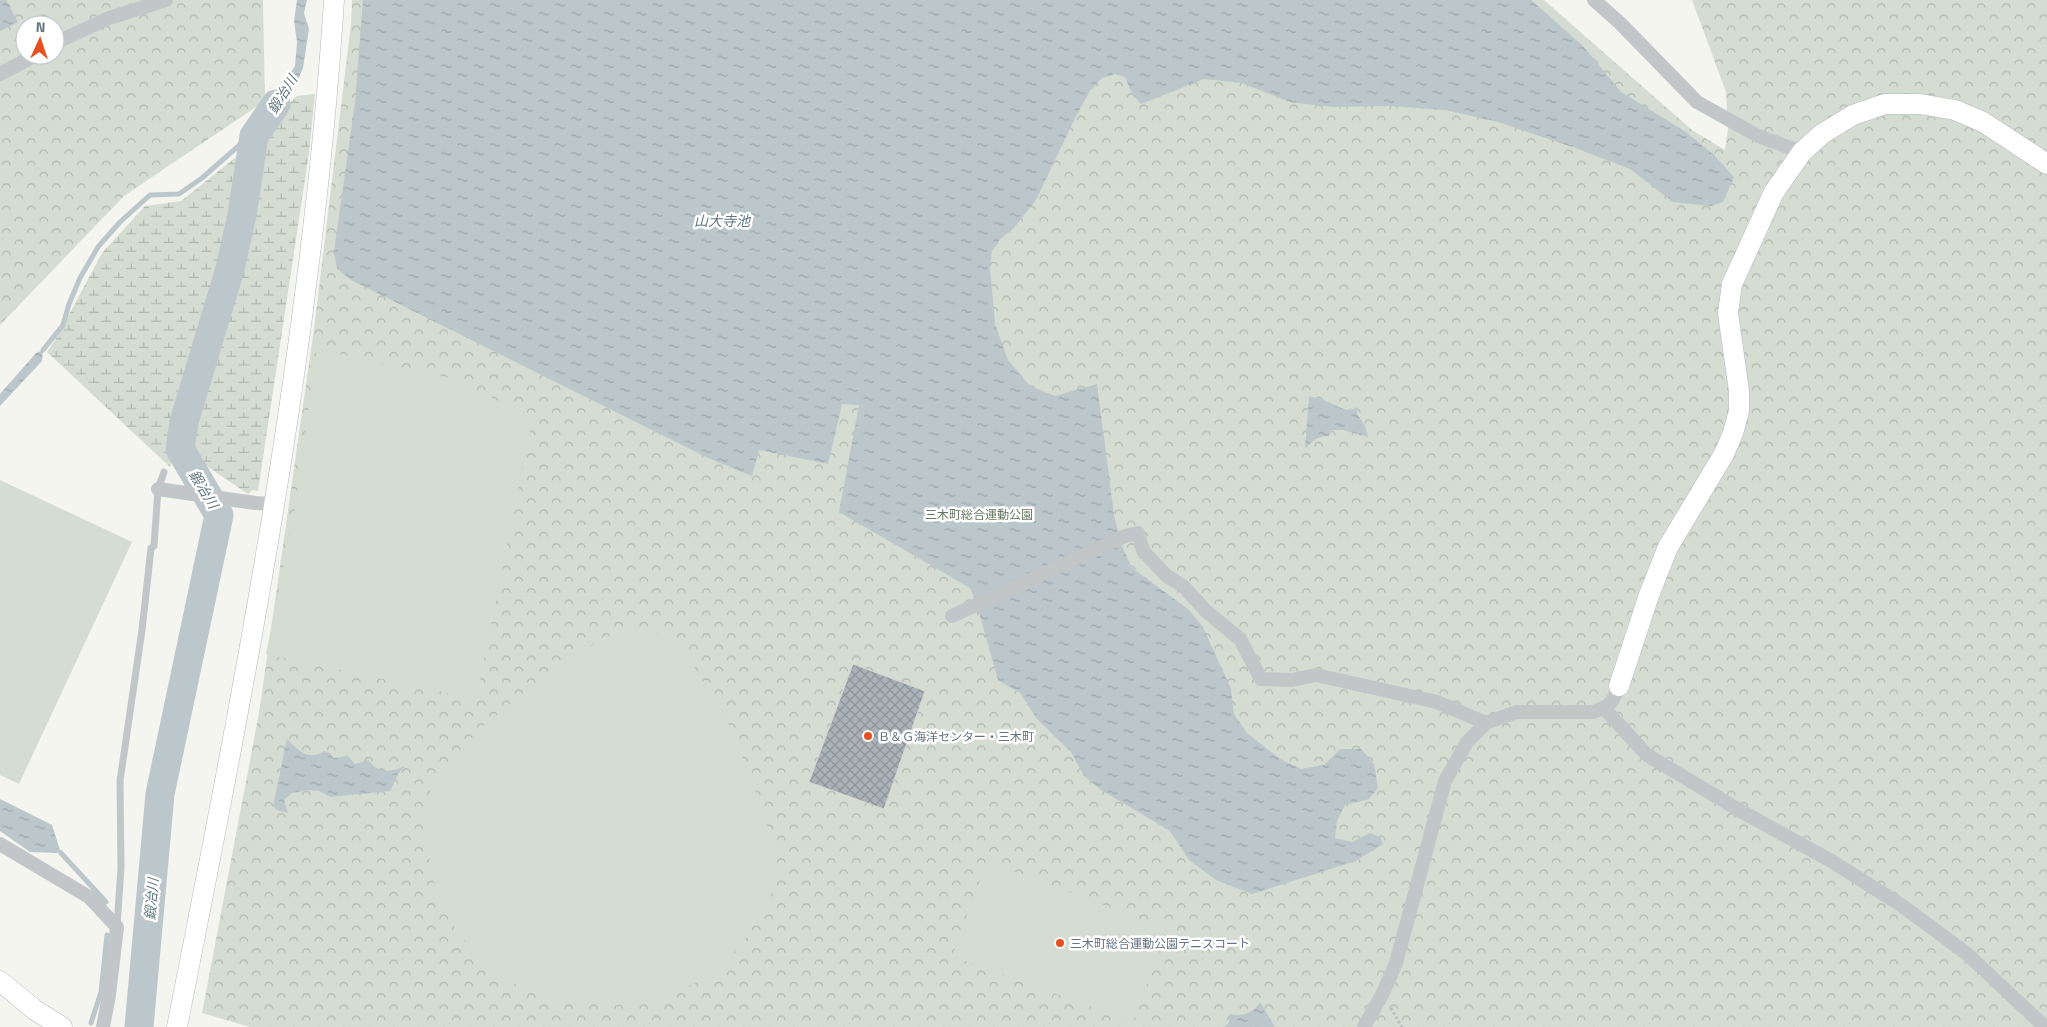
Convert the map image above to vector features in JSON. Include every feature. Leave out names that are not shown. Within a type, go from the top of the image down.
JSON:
[{"type":"street","points":[[65,38],[109,18],[166,0]]},
{"type":"street","points":[[177,1027],[264,503],[310,254],[334,0]]},
{"type":"street","points":[[1594,0],[1620,23],[1697,102],[1758,136],[1802,152]]},
{"type":"street","points":[[0,74],[17,65]]},
{"type":"street","points":[[1364,1027],[1383,993],[1396,963],[1445,781],[1468,742],[1486,723],[1516,712],[1593,712],[1604,708],[1613,701],[1649,595],[1668,547],[1724,454],[1733,433],[1739,411],[1739,391],[1728,313],[1732,284],[1774,192],[1802,152],[1822,134],[1853,116],[1885,104],[1920,104],[1955,110],[1983,122],[2047,164]]},
{"type":"street","points":[[158,489],[264,503]]},
{"type":"street","points":[[952,616],[1125,536],[1138,533],[1143,551],[1155,564],[1167,576],[1184,587],[1206,610],[1240,639],[1260,679],[1292,680],[1316,675],[1437,702],[1486,723]]},
{"type":"street","points":[[1604,708],[1647,755],[1738,810],[1833,862],[1901,905],[1966,953],[2045,1027]]},
{"type":"street","points":[[0,844],[89,897],[117,926],[103,1027]]},
{"type":"street","points":[[0,982],[35,1010],[62,1027]]},
{"type":"lane","points":[[117,926],[121,868],[120,780],[142,630],[151,548],[154,546],[158,489],[164,472]]},
{"type":"path","points":[[1383,993],[1402,1027]]},
{"type":"green space","points":[[0,0],[263,0],[265,101],[124,196],[0,325]]},
{"type":"green space","name":"三木町総合運動公園","points":[[352,0],[1544,0],[1692,130],[1725,150],[1728,129],[1726,92],[1692,0],[2047,0],[2047,1027],[250,1027],[202,1013],[259,713],[314,329],[351,24]]},
{"type":"green space","points":[[315,94],[309,153],[258,491],[252,490],[248,494],[186,452],[192,423],[221,328],[239,255],[262,140],[280,113],[297,96]]},
{"type":"green space","points":[[245,150],[221,266],[179,416],[174,456],[170,467],[47,352],[102,253],[145,206],[181,201]]},
{"type":"green space","points":[[317,349],[449,378],[533,417],[476,699],[266,654],[294,514]]},
{"type":"green space","points":[[0,480],[132,542],[19,784],[0,775]]},
{"type":"green space","points":[[627,629],[646,629],[667,637],[686,653],[732,730],[762,809],[776,858],[772,892],[744,942],[714,974],[666,997],[617,1005],[562,1003],[521,988],[486,964],[456,930],[436,891],[426,843],[427,798],[439,772],[481,728],[533,685],[603,638]]},
{"type":"green space","name":"三木町総合運動公園テニスコート","points":[[987,861],[1167,929],[1133,1022],[952,956]]},
{"type":"water","points":[[0,0],[6,0],[15,16],[15,24],[0,31]]},
{"type":"water","points":[[297,0],[307,0],[304,13],[309,29],[303,68],[295,87],[274,112],[257,137],[251,135],[295,66],[297,42],[294,21]]},
{"type":"water","name":"山大寺池","points":[[363,0],[1531,0],[1583,46],[1621,92],[1683,130],[1713,154],[1734,177],[1723,202],[1711,206],[1673,202],[1630,169],[1498,122],[1445,110],[1390,106],[1332,107],[1290,102],[1242,83],[1204,79],[1141,104],[1132,94],[1125,77],[1115,74],[1102,78],[1090,91],[1036,200],[1014,228],[1000,239],[992,251],[990,268],[995,324],[1008,360],[1030,386],[1055,396],[1097,384],[1114,515],[1121,544],[1132,568],[1188,609],[1203,627],[1231,689],[1234,714],[1247,733],[1280,759],[1301,769],[1324,765],[1340,749],[1361,749],[1374,764],[1378,788],[1369,799],[1345,805],[1337,821],[1335,838],[1352,842],[1370,833],[1380,837],[1383,844],[1356,861],[1252,894],[1216,880],[1189,860],[1170,831],[1101,790],[1084,776],[1071,752],[1037,719],[1020,693],[998,680],[976,602],[970,588],[839,512],[859,405],[842,404],[828,464],[759,450],[752,476],[706,457],[351,280],[337,269],[334,251],[355,102]]},
{"type":"water","points":[[43,350],[42,361],[0,406],[0,394],[36,353]]},
{"type":"water","points":[[1309,396],[1346,410],[1358,407],[1357,414],[1365,426],[1368,437],[1343,430],[1331,430],[1329,436],[1322,436],[1316,439],[1305,449]]},
{"type":"water","points":[[287,739],[308,755],[324,751],[331,754],[333,758],[347,755],[355,764],[368,760],[376,767],[389,771],[405,766],[398,774],[390,791],[331,797],[319,791],[308,790],[292,793],[284,800],[288,813],[277,810],[273,806]]},
{"type":"water","points":[[0,799],[52,825],[61,853],[30,852],[0,831]]},
{"type":"water","points":[[1260,1002],[1275,1027],[1224,1027],[1229,1023],[1230,1014],[1247,1013]]},
{"type":"building","name":"Ｂ＆Ｇ海洋センター・三木町","points":[[853,664],[925,691],[884,809],[809,782]]},
{"type":"waterway","name":"鍛冶川","points":[[139,1027],[160,794],[219,515],[180,449],[184,422],[230,269],[242,215],[254,136],[276,104]]},
{"type":"waterway","points":[[43,350],[63,325],[69,304],[80,278],[98,247],[120,222],[150,195],[179,194],[202,178],[251,135]]},
{"type":"waterway","points":[[61,853],[106,902]]},
{"type":"waterway","points":[[91,1023],[101,992],[107,935]]},
{"type":"place","name":"Ｂ＆Ｇ海洋センター・三木町","points":[[868,736]]},
{"type":"place","name":"三木町総合運動公園テニスコート","points":[[1060,943]]}]
